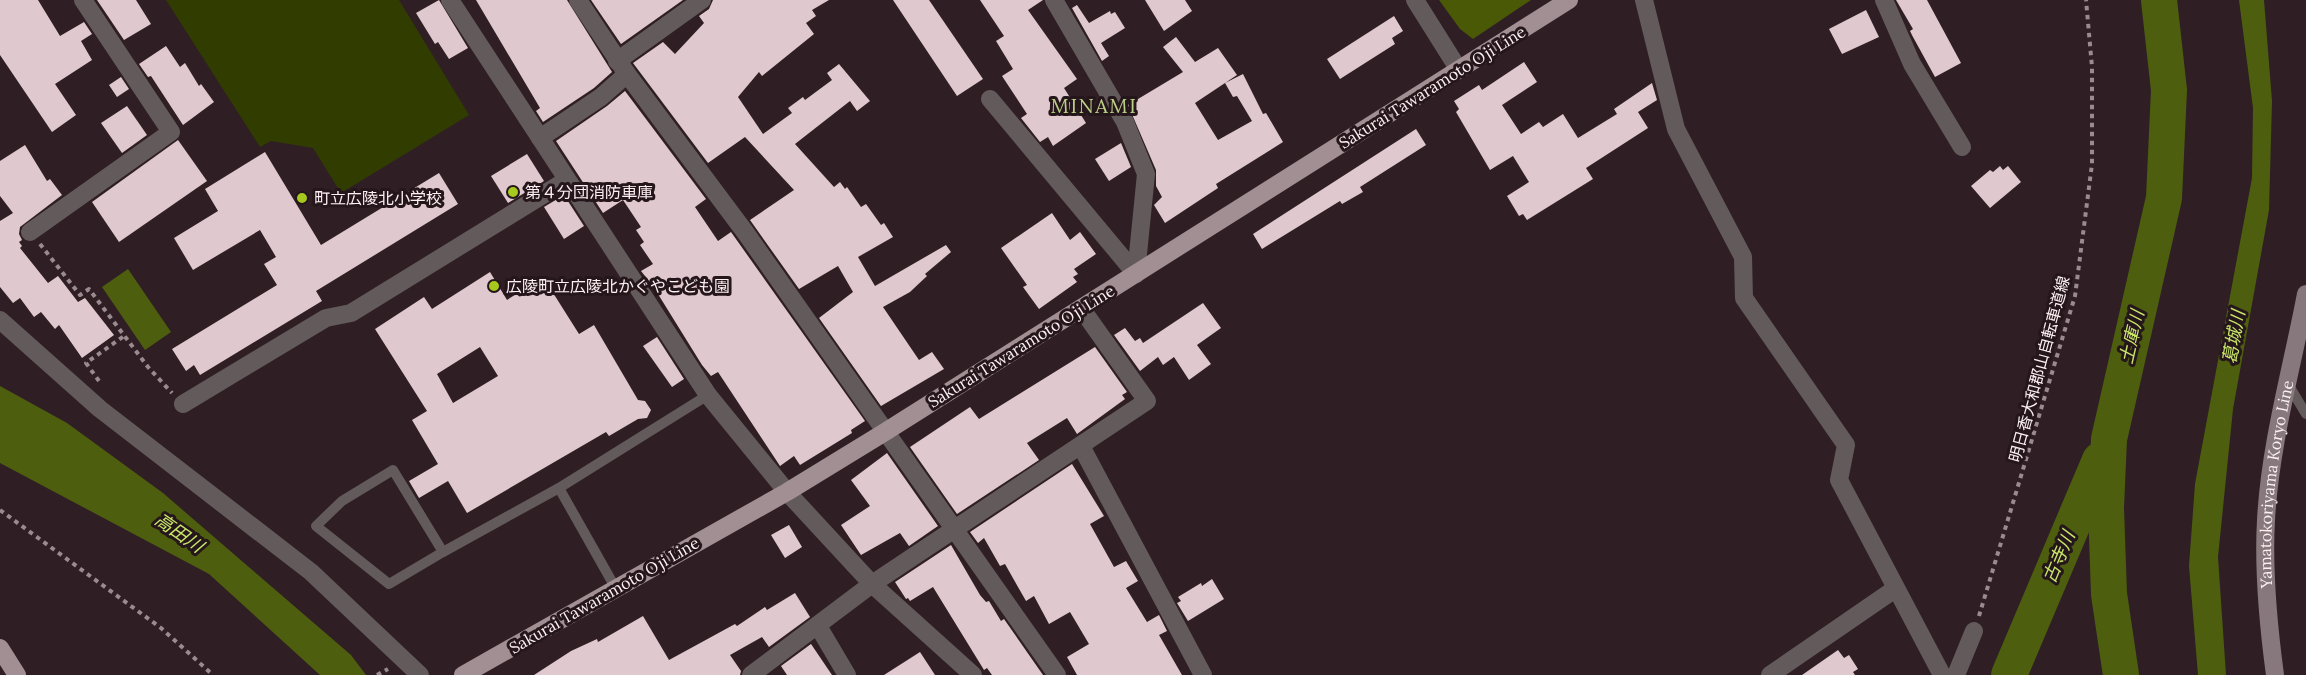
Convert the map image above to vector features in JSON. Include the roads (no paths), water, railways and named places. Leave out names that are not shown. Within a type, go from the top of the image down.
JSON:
[{"type":"main road","name":"Sakurai Tawaramoto Oji Line","points":[[463,675],[615,587],[787,492],[1569,0]]},
{"type":"main road","name":"Yamatokoriyama Koryo Line","points":[[2275,675],[2265,595],[2266,518],[2288,384],[2306,294]]},
{"type":"street","points":[[30,232],[171,132],[83,0]]},
{"type":"street","points":[[450,0],[708,395],[787,492],[872,584],[973,675]]},
{"type":"street","points":[[578,0],[622,67],[740,224],[1057,675]]},
{"type":"street","points":[[540,138],[601,97],[622,67],[702,0]]},
{"type":"street","points":[[1054,0],[1125,122],[1146,174],[1136,273]]},
{"type":"street","points":[[1415,0],[1459,70]]},
{"type":"street","points":[[1644,0],[1676,129],[1743,257],[1744,298],[1846,446],[1839,480],[1942,675]]},
{"type":"street","points":[[1884,0],[1912,64],[1962,147]]},
{"type":"street","points":[[990,99],[1136,273]]},
{"type":"street","points":[[183,404],[326,318],[351,313],[567,180]]},
{"type":"street","points":[[751,675],[872,584],[1147,401],[1081,308]]},
{"type":"street","points":[[0,320],[100,409],[311,572],[420,675]]},
{"type":"street","points":[[1081,446],[1203,675]]},
{"type":"street","points":[[1770,675],[1895,589]]},
{"type":"street","points":[[818,626],[847,675]]},
{"type":"street","points":[[1956,675],[1974,631]]},
{"type":"lane","points":[[2288,384],[2306,414]]},
{"type":"lane","points":[[443,552],[393,471],[342,501],[316,526],[389,584],[559,488],[708,395]]},
{"type":"lane","points":[[559,488],[615,587]]},
{"type":"water","name":"葛城川","points":[[2239,0],[2264,0],[2272,101],[2269,210],[2233,409],[2218,557],[2226,675],[2198,675],[2189,566],[2195,484],[2252,178],[2253,108]]},
{"type":"water","points":[[128,269],[171,332],[145,350],[102,287]]},
{"type":"water","name":"高田川","points":[[0,386],[67,423],[163,493],[351,655],[366,675],[320,675],[209,574],[0,463]]},
{"type":"waterway","name":"土庫川","points":[[2121,675],[2109,594],[2106,508],[2109,439],[2164,198],[2169,90],[2159,0]]},
{"type":"waterway","name":"古寺川","points":[[2009,675],[2100,460]]},
{"type":"place","name":"第４分団消防車庫","points":[[513,192]]},
{"type":"place","name":"町立広陵北小学校","points":[[302,198]]},
{"type":"place","name":"広陵町立広陵北かぐやこども園","points":[[494,286]]},
{"type":"district","name":"MINAMI","points":[[1094,106]]}]
